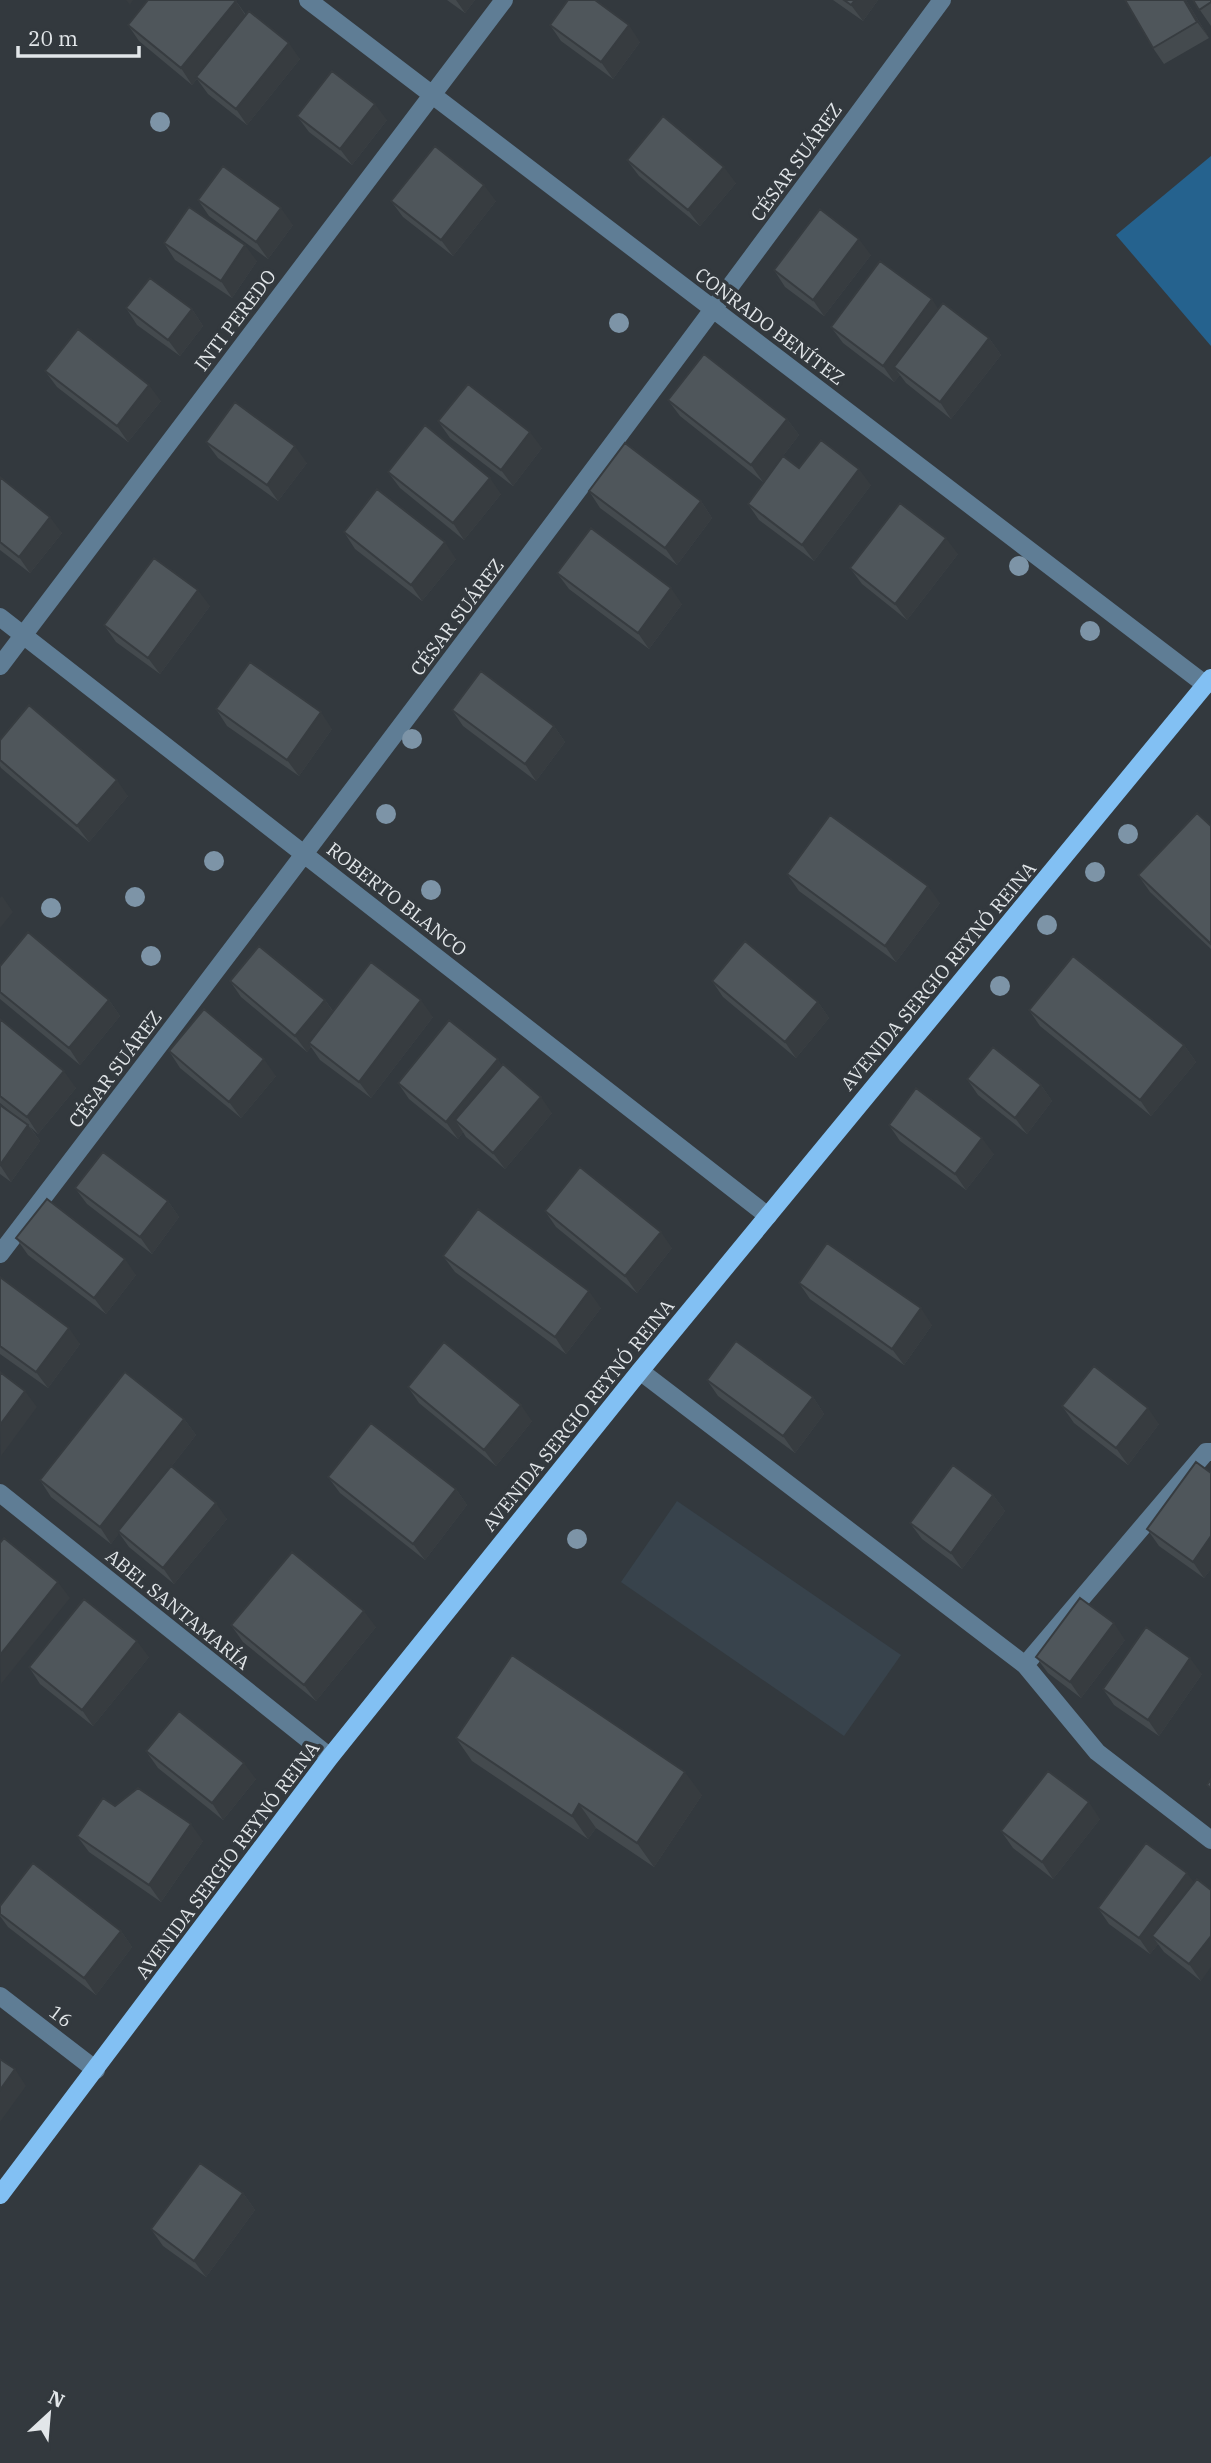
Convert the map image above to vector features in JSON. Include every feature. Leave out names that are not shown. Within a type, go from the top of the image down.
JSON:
[{"type":"main road","name":"AVENIDA SERGIO REYNÓ REINA","points":[[0,2195],[330,1757],[640,1371],[1208,682]]},
{"type":"street","name":"CONRADO BENÍTEZ","points":[[308,0],[1208,682]]},
{"type":"street","name":"INTI PEREDO","points":[[0,666],[503,0]]},
{"type":"street","name":"CÉSAR SUÁREZ","points":[[0,1254],[305,855],[942,0]]},
{"type":"street","name":"ROBERTO BLANCO","points":[[0,617],[768,1216]]},
{"type":"street","points":[[640,1371],[1025,1665],[1097,1752],[1211,1840]]},
{"type":"street","points":[[1025,1665],[1164,1500],[1206,1452],[1211,1452]]},
{"type":"street","name":"ABEL SANTAMARÍA","points":[[0,1493],[330,1757]]},
{"type":"street","name":"16","points":[[0,1996],[96,2070]]},
{"type":"shaded area","points":[[1211,156],[1211,346],[1116,235]]},
{"type":"shaded area","points":[[677,1501],[901,1655],[844,1736],[621,1582]]},
{"type":"building","points":[[148,0],[236,1],[181,68],[128,25]]},
{"type":"building","points":[[568,0],[595,0],[629,25],[601,62],[550,25]]},
{"type":"building","points":[[1125,0],[1184,0],[1197,22],[1153,48]]},
{"type":"building","points":[[1193,0],[1211,0],[1211,2],[1199,10]]},
{"type":"building","points":[[249,11],[289,43],[236,109],[196,77]]},
{"type":"building","points":[[332,71],[375,104],[340,149],[297,116]]},
{"type":"building","points":[[663,116],[724,167],[688,210],[627,160]]},
{"type":"building","points":[[435,146],[484,185],[441,240],[391,201]]},
{"type":"building","points":[[223,166],[281,208],[256,242],[198,200]]},
{"type":"building","points":[[189,207],[245,245],[221,281],[164,243]]},
{"type":"building","points":[[820,209],[859,239],[813,300],[774,270]]},
{"type":"building","points":[[880,261],[932,299],[883,366],[831,327]]},
{"type":"building","points":[[150,278],[192,309],[168,340],[126,308]]},
{"type":"building","points":[[943,303],[989,338],[940,402],[894,367]]},
{"type":"building","points":[[78,329],[149,385],[117,426],[45,371]]},
{"type":"building","points":[[704,354],[787,419],[751,465],[668,400]]},
{"type":"building","points":[[468,384],[530,432],[501,470],[438,421]]},
{"type":"building","points":[[235,402],[295,446],[267,485],[206,442]]},
{"type":"building","points":[[425,425],[490,478],[453,523],[388,472]]},
{"type":"building","points":[[821,440],[859,469],[802,545],[748,504],[783,456],[799,468]]},
{"type":"building","points":[[625,443],[701,501],[665,548],[589,491]]},
{"type":"building","points":[[0,477],[50,517],[19,557],[0,542]]},
{"type":"building","points":[[377,489],[445,542],[411,585],[344,532]]},
{"type":"building","points":[[900,503],[946,538],[895,604],[850,568]]},
{"type":"building","points":[[591,528],[671,588],[638,633],[557,573]]},
{"type":"building","points":[[154,558],[198,590],[148,658],[104,625]]},
{"type":"building","points":[[250,662],[321,712],[287,760],[216,709]]},
{"type":"building","points":[[481,671],[554,726],[525,764],[452,710]]},
{"type":"building","points":[[29,705],[117,780],[77,826],[0,760],[0,740]]},
{"type":"building","points":[[1197,813],[1211,826],[1211,944],[1138,875]]},
{"type":"building","points":[[830,815],[928,886],[885,946],[787,874]]},
{"type":"building","points":[[28,932],[109,1000],[69,1048],[0,992],[0,966]]},
{"type":"building","points":[[745,941],[818,1002],[785,1042],[712,981]]},
{"type":"building","points":[[259,946],[325,1000],[295,1036],[230,981]]},
{"type":"building","points":[[1073,956],[1184,1045],[1140,1100],[1029,1010]]},
{"type":"building","points":[[371,962],[421,1000],[359,1082],[309,1043]]},
{"type":"building","points":[[204,1009],[264,1059],[229,1102],[169,1051]]},
{"type":"building","points":[[0,1019],[64,1071],[27,1117],[0,1096]]},
{"type":"building","points":[[449,1020],[498,1059],[446,1122],[398,1083]]},
{"type":"building","points":[[993,1047],[1041,1085],[1015,1118],[967,1079]]},
{"type":"building","points":[[503,1064],[541,1097],[493,1153],[455,1120]]},
{"type":"building","points":[[916,1088],[982,1138],[955,1174],[889,1125]]},
{"type":"building","points":[[0,1105],[28,1125],[0,1165]]},
{"type":"building","points":[[103,1152],[168,1201],[140,1237],[75,1188]]},
{"type":"building","points":[[580,1167],[661,1232],[625,1276],[545,1211]]},
{"type":"building","points":[[47,1199],[125,1259],[94,1298],[16,1238]]},
{"type":"building","points":[[478,1209],[589,1291],[555,1337],[443,1256]]},
{"type":"building","points":[[827,1243],[921,1308],[892,1349],[799,1283]]},
{"type":"building","points":[[0,1277],[69,1328],[36,1372],[0,1346]]},
{"type":"building","points":[[736,1341],[813,1397],[783,1436],[707,1380]]},
{"type":"building","points":[[444,1342],[521,1405],[484,1450],[408,1387]]},
{"type":"building","points":[[1094,1366],[1148,1408],[1116,1448],[1062,1406]]},
{"type":"building","points":[[0,1372],[25,1391],[0,1425]]},
{"type":"building","points":[[125,1372],[184,1419],[100,1527],[40,1480]]},
{"type":"building","points":[[371,1423],[456,1489],[413,1544],[328,1477]]},
{"type":"building","points":[[1196,1462],[1211,1473],[1211,1536],[1193,1562],[1147,1529]]},
{"type":"building","points":[[953,1465],[993,1495],[951,1553],[910,1523]]},
{"type":"building","points":[[171,1466],[216,1503],[163,1568],[118,1531]]},
{"type":"building","points":[[4,1538],[58,1582],[0,1655],[0,1543]]},
{"type":"building","points":[[292,1552],[364,1611],[304,1685],[231,1625]]},
{"type":"building","points":[[1080,1598],[1114,1623],[1070,1682],[1036,1657]]},
{"type":"building","points":[[84,1599],[137,1641],[82,1710],[29,1667]]},
{"type":"building","points":[[1146,1627],[1190,1658],[1148,1720],[1103,1689]]},
{"type":"building","points":[[512,1655],[685,1772],[637,1843],[579,1804],[572,1816],[456,1738]]},
{"type":"building","points":[[179,1711],[244,1763],[212,1803],[146,1751]]},
{"type":"building","points":[[1048,1771],[1089,1802],[1042,1862],[1001,1831]]},
{"type":"building","points":[[138,1788],[191,1824],[149,1885],[77,1836],[103,1798],[115,1806]]},
{"type":"building","points":[[1146,1843],[1187,1873],[1139,1938],[1098,1908]]},
{"type":"building","points":[[33,1863],[121,1931],[84,1978],[0,1914],[0,1906]]},
{"type":"building","points":[[1197,1879],[1211,1890],[1211,1936],[1189,1964],[1152,1936]]},
{"type":"building","points":[[0,2059],[15,2069],[0,2090]]},
{"type":"building","points":[[200,2163],[243,2193],[194,2261],[151,2229]]}]
